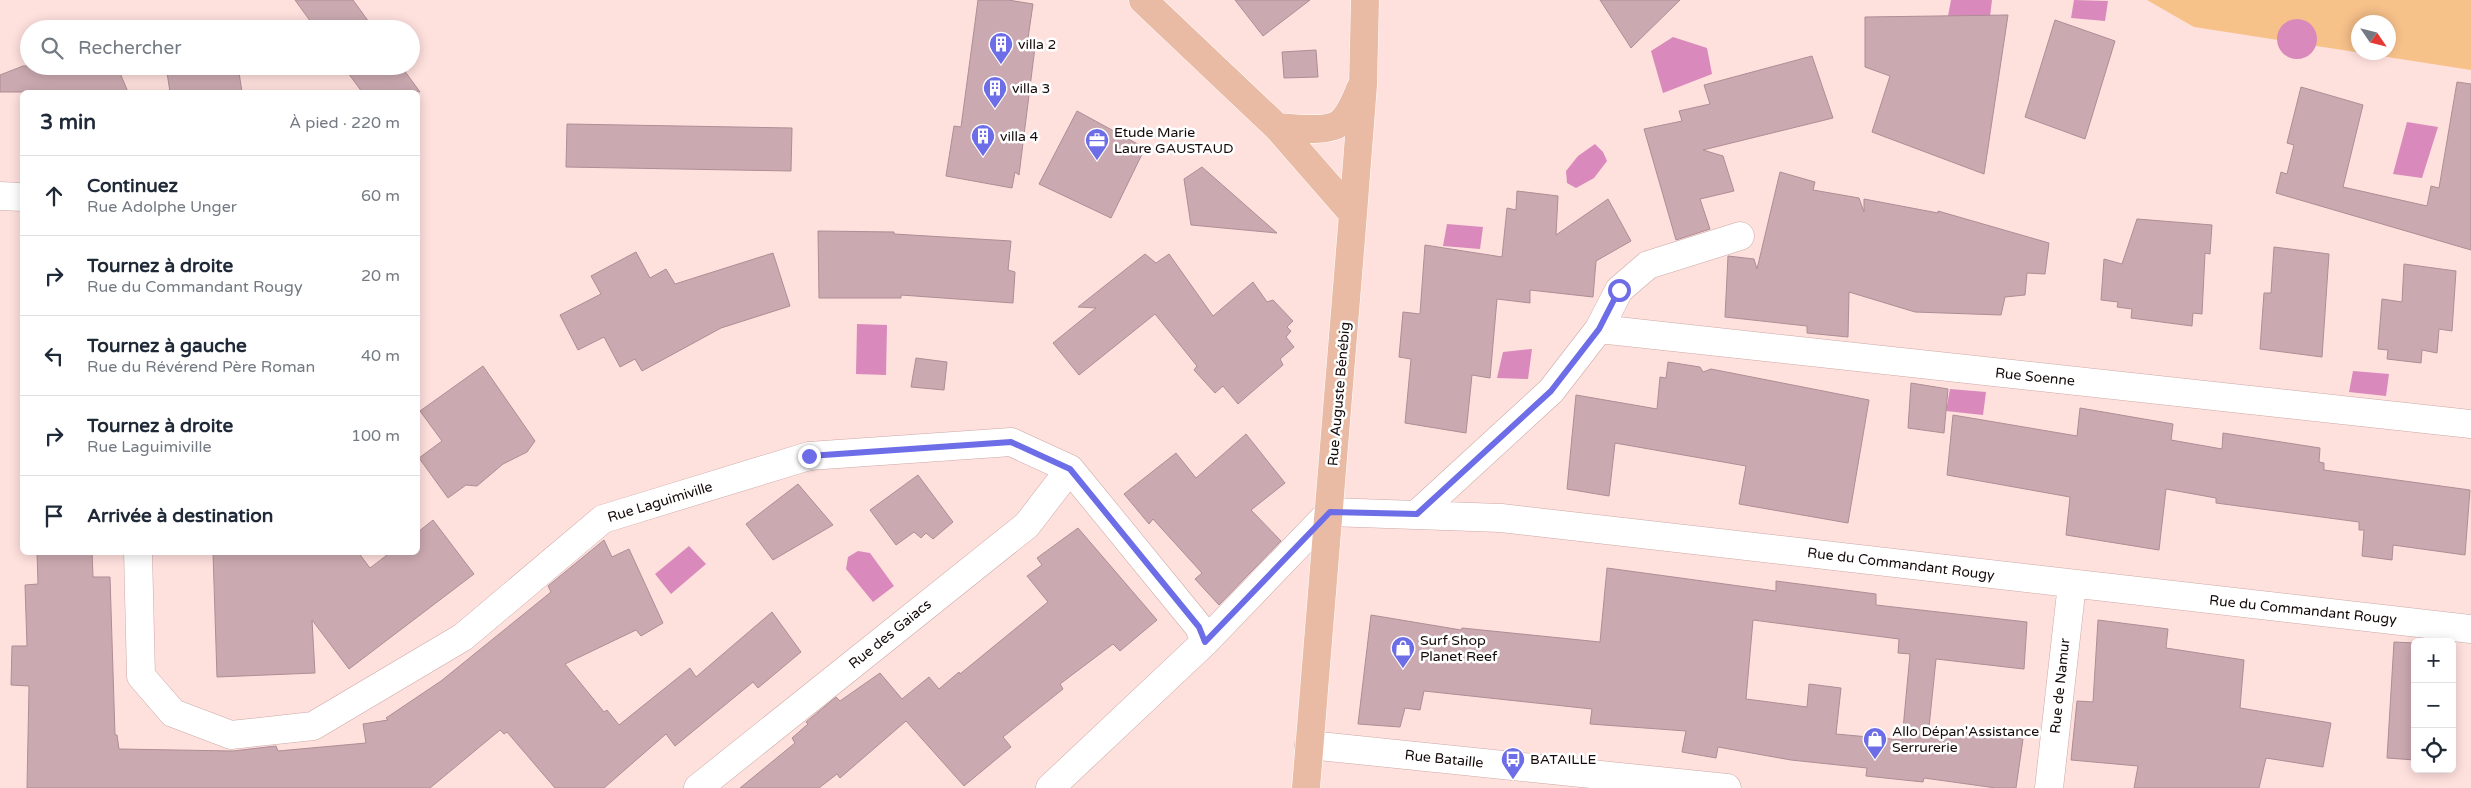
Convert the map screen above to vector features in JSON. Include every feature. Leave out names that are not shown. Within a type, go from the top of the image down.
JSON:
[{"type":"main road","points":[[1143,0],[1277,127],[1353,214]]},
{"type":"main road","name":"Rue Auguste Bénébig","points":[[1306,788],[1330,512],[1363,85],[1365,0]]},
{"type":"main road","points":[[1277,127],[1319,129],[1338,124],[1349,112],[1363,85]]},
{"type":"street","points":[[0,196],[20,197]]},
{"type":"street","points":[[1417,514],[1551,391],[1599,329],[1619,290],[1648,265],[1740,236]]},
{"type":"street","name":"Rue Soenne","points":[[1599,329],[2471,424]]},
{"type":"street","name":"Rue Laguimiville","points":[[138,555],[141,676],[173,713],[231,735],[313,726],[464,637],[603,519],[809,456],[1011,442],[1070,469],[1199,627],[1205,642]]},
{"type":"street","name":"Rue des Gaiacs","points":[[698,788],[1026,525],[1070,469]]},
{"type":"street","points":[[1050,788],[1205,642],[1330,512]]},
{"type":"street","name":"Rue du Commandant Rougy","points":[[1330,512],[1501,518],[2471,629]]},
{"type":"street","name":"Rue de Namur","points":[[2049,788],[2072,584]]},
{"type":"street","name":"Rue Bataille","points":[[1309,745],[1691,786],[1727,788]]},
{"type":"shaded area","points":[[1951,0],[1992,0],[1990,17],[1948,16]]},
{"type":"shaded area","points":[[2074,0],[2108,1],[2105,21],[2071,18]]},
{"type":"shaded area","points":[[2147,0],[2471,0],[2471,70],[2396,58],[2396,15],[2351,15],[2351,51],[2194,27]]},
{"type":"shaded area","points":[[2293,19],[2301,19],[2308,22],[2314,28],[2317,39],[2314,50],[2308,56],[2301,59],[2293,59],[2286,56],[2280,50],[2277,43],[2277,35],[2280,28],[2286,22]]},
{"type":"shaded area","points":[[1673,37],[1707,48],[1712,74],[1663,93],[1651,51]]},
{"type":"shaded area","points":[[2407,122],[2438,127],[2422,178],[2393,174]]},
{"type":"shaded area","points":[[1595,144],[1603,152],[1607,161],[1594,178],[1576,188],[1567,183],[1566,171],[1578,156]]},
{"type":"shaded area","points":[[1447,224],[1483,227],[1480,249],[1443,246]]},
{"type":"shaded area","points":[[857,324],[887,325],[886,375],[856,374]]},
{"type":"shaded area","points":[[1532,349],[1528,379],[1497,378],[1503,352]]},
{"type":"shaded area","points":[[2353,371],[2389,374],[2386,396],[2349,392]]},
{"type":"shaded area","points":[[1950,389],[1986,392],[1983,415],[1946,411]]},
{"type":"shaded area","points":[[689,546],[706,564],[671,594],[655,574]]},
{"type":"shaded area","points":[[858,551],[870,553],[894,586],[873,602],[846,569],[848,557]]},
{"type":"building","points":[[295,0],[353,0],[367,20],[309,20]]},
{"type":"building","points":[[978,0],[1008,0],[1033,4],[1027,45],[1035,47],[1019,175],[1015,172],[1012,188],[946,176],[954,126],[961,127]]},
{"type":"building","points":[[1235,0],[1310,0],[1263,36]]},
{"type":"building","points":[[1600,0],[1680,0],[1631,48]]},
{"type":"building","points":[[2008,15],[1984,174],[1872,132],[1890,76],[1865,67],[1865,17]]},
{"type":"building","points":[[2055,20],[2115,41],[2085,139],[2025,117]]},
{"type":"building","points":[[1316,50],[1318,77],[1284,78],[1282,52]]},
{"type":"building","points":[[1812,56],[1833,118],[1703,150],[1723,156],[1734,191],[1700,199],[1710,229],[1676,240],[1644,129],[1682,121],[1679,111],[1710,104],[1704,85]]},
{"type":"building","points":[[20,67],[20,75],[121,75],[127,90],[20,90],[20,92],[0,92],[0,75]]},
{"type":"building","points":[[167,75],[239,75],[242,90],[170,90]]},
{"type":"building","points":[[350,75],[408,75],[419,90],[361,90]]},
{"type":"building","points":[[2457,82],[2471,84],[2471,250],[2276,193],[2281,172],[2287,174],[2294,145],[2287,143],[2301,87],[2363,105],[2343,187],[2427,206],[2431,186],[2439,188]]},
{"type":"building","points":[[1077,111],[1145,148],[1111,218],[1039,184]]},
{"type":"building","points":[[567,124],[792,128],[791,171],[566,167]]},
{"type":"building","points":[[1202,167],[1277,233],[1191,225],[1184,179]]},
{"type":"building","points":[[1780,172],[1815,182],[1813,190],[1859,198],[1864,212],[1864,199],[1938,213],[1938,211],[2049,243],[2045,274],[2027,273],[2025,295],[2005,297],[2001,315],[1915,312],[1849,292],[1848,337],[1807,333],[1807,326],[1725,317],[1728,256],[1754,259],[1757,269]]},
{"type":"building","points":[[1517,191],[1558,196],[1556,235],[1608,199],[1631,241],[1596,261],[1593,297],[1530,290],[1530,303],[1497,299],[1490,378],[1472,375],[1466,433],[1405,423],[1411,359],[1399,357],[1403,312],[1420,314],[1425,245],[1502,257],[1507,208],[1516,210]]},
{"type":"building","points":[[2137,219],[2212,225],[2210,254],[2205,253],[2202,314],[2193,313],[2192,326],[2131,318],[2132,309],[2117,307],[2118,302],[2101,300],[2104,259],[2122,264]]},
{"type":"building","points":[[818,231],[894,232],[894,234],[1011,241],[1008,270],[1015,272],[1013,303],[901,295],[901,298],[819,298]]},
{"type":"building","points":[[2274,247],[2329,254],[2322,357],[2260,349],[2264,293],[2271,293]]},
{"type":"building","points":[[636,252],[650,278],[666,269],[675,284],[773,253],[790,306],[721,328],[642,371],[635,359],[620,367],[604,337],[578,350],[560,315],[601,294],[591,276]]},
{"type":"building","points":[[1145,254],[1156,263],[1169,254],[1213,316],[1253,282],[1267,302],[1273,300],[1293,321],[1287,327],[1291,331],[1286,337],[1294,347],[1280,359],[1283,365],[1238,404],[1223,386],[1215,393],[1194,370],[1197,366],[1155,314],[1079,375],[1053,343],[1096,308],[1078,307]]},
{"type":"building","points":[[2404,264],[2456,271],[2452,331],[2439,329],[2437,353],[2422,350],[2421,363],[2387,359],[2388,350],[2378,349],[2382,299],[2402,302]]},
{"type":"building","points":[[916,358],[947,362],[944,390],[911,387]]},
{"type":"building","points":[[1668,362],[1700,367],[1703,372],[1711,369],[1869,400],[1848,523],[1739,504],[1746,466],[1615,443],[1609,496],[1567,489],[1576,395],[1657,409],[1660,377],[1666,378]]},
{"type":"building","points":[[483,366],[535,441],[527,452],[503,464],[477,486],[466,485],[448,498],[420,459],[420,457],[442,441],[420,411]]},
{"type":"building","points":[[1911,383],[1948,389],[1944,433],[1908,428]]},
{"type":"building","points":[[2080,408],[2173,424],[2171,440],[2222,449],[2223,433],[2320,448],[2319,462],[2324,463],[2324,470],[2470,490],[2465,555],[2393,545],[2392,560],[2362,556],[2364,530],[2359,530],[2359,522],[2216,503],[2216,498],[2166,489],[2159,550],[2066,535],[2070,497],[1947,475],[1953,415],[2077,436]]},
{"type":"building","points":[[1246,434],[1285,483],[1251,510],[1281,541],[1219,605],[1195,579],[1202,573],[1153,519],[1149,524],[1124,494],[1176,453],[1196,478]]},
{"type":"building","points":[[918,475],[953,522],[933,539],[926,533],[921,538],[914,532],[896,545],[870,510]]},
{"type":"building","points":[[798,484],[833,525],[773,560],[746,524]]},
{"type":"building","points":[[433,520],[474,574],[349,669],[312,620],[315,673],[217,677],[213,555],[360,555],[370,568],[387,555],[420,555],[420,530]]},
{"type":"building","points":[[1078,528],[1157,620],[1120,651],[1113,644],[1060,684],[1063,689],[1003,737],[1011,747],[964,786],[906,721],[840,778],[837,774],[819,788],[740,788],[795,743],[792,738],[808,724],[806,722],[836,697],[840,701],[880,673],[902,699],[929,677],[939,689],[959,672],[960,674],[1048,602],[1027,576],[1042,565],[1037,558]]},
{"type":"building","points":[[604,540],[612,557],[629,549],[663,623],[641,636],[636,630],[565,664],[604,712],[607,710],[619,725],[690,668],[696,677],[772,612],[801,652],[758,688],[753,682],[675,746],[666,734],[604,788],[555,788],[507,732],[504,734],[500,730],[430,788],[27,788],[29,686],[11,685],[12,646],[27,646],[25,585],[38,584],[37,555],[92,555],[93,577],[110,577],[115,735],[117,735],[119,749],[233,751],[276,746],[278,751],[366,743],[363,724],[388,720],[386,718],[441,681],[551,592],[548,586]]},
{"type":"building","points":[[1607,568],[1776,591],[1776,581],[1876,594],[1876,605],[2027,622],[2024,669],[1936,659],[1929,727],[2023,739],[2016,788],[1996,788],[1924,778],[1923,782],[1866,776],[1867,768],[1791,760],[1718,747],[1716,758],[1682,752],[1686,731],[1590,724],[1592,709],[1424,691],[1420,710],[1405,708],[1400,727],[1358,724],[1371,615],[1461,630],[1462,628],[1600,642]],"holes":[[[1753,620],[1899,639],[1898,653],[1910,654],[1902,740],[1836,734],[1841,688],[1809,684],[1807,707],[1746,699]]]},
{"type":"building","points":[[2098,620],[2168,629],[2166,648],[2244,660],[2240,708],[2331,723],[2323,767],[2266,758],[2259,788],[2134,788],[2138,766],[2071,760],[2077,701],[2093,702]]},
{"type":"building","points":[[2394,642],[2411,643],[2411,760],[2387,758]]},
{"type":"place","name":"villa 2","points":[[1001,65]]},
{"type":"place","name":"villa 3","points":[[995,109]]},
{"type":"place","name":"villa 4","points":[[983,157]]},
{"type":"place","name":"Etude Marie Laure GAUSTAUD","points":[[1097,161]]},
{"type":"place","name":"Surf Shop Planet Reef","points":[[1403,669]]},
{"type":"place","name":"Allo Dépan'Assistance Serrurerie","points":[[1875,760]]},
{"type":"place","name":"BATAILLE","points":[[1513,780]]},
{"type":"route","points":[[809,456],[1011,442],[1070,469],[1199,627],[1205,642],[1330,512],[1417,514],[1551,391],[1599,329],[1619,290]]}]
